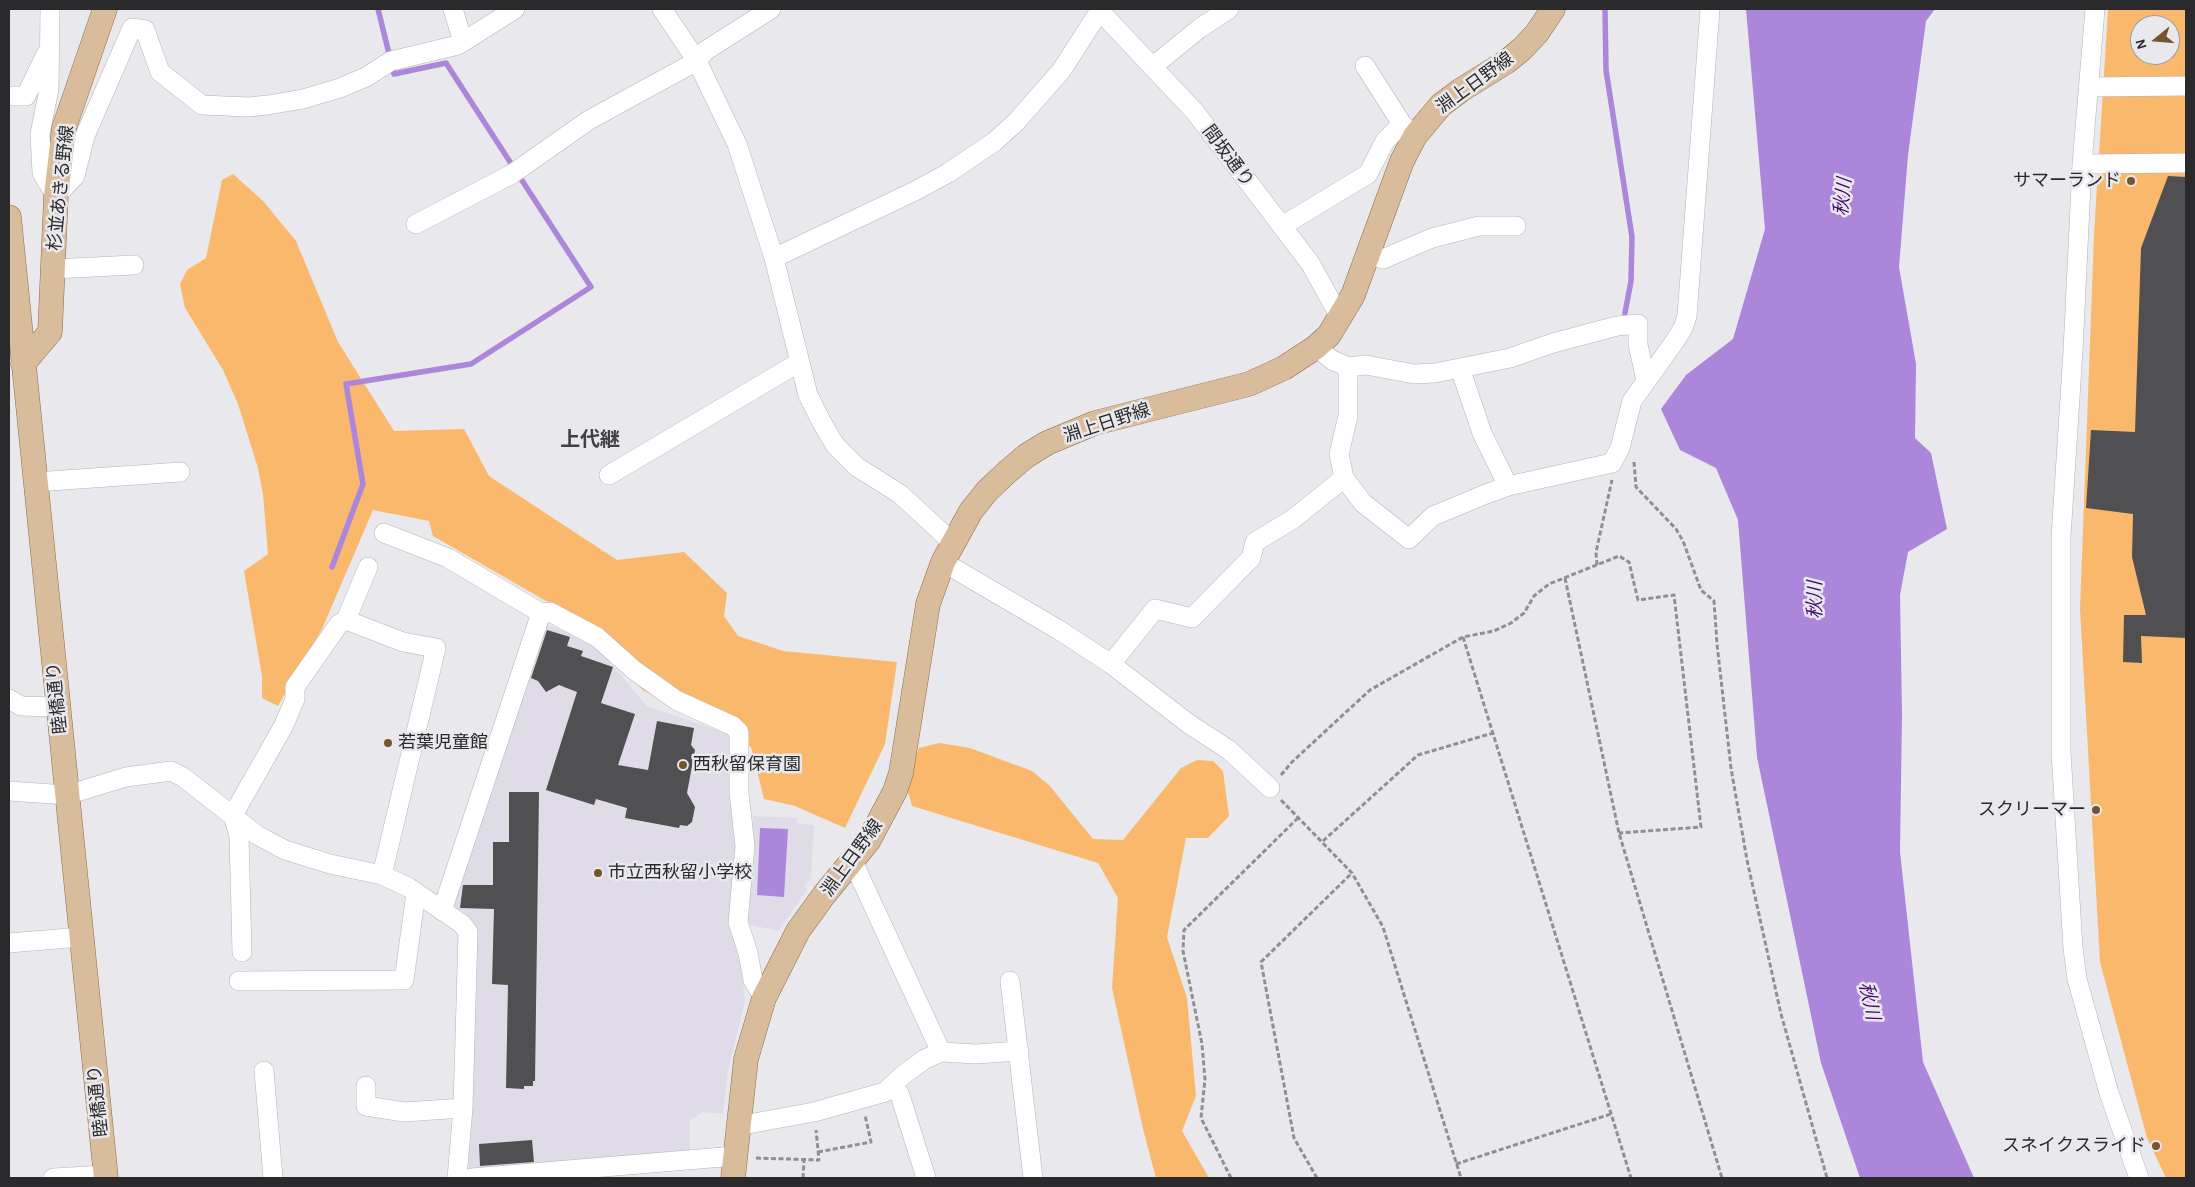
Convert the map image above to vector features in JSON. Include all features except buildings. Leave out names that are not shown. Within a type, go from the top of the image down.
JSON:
[{"type":"main road","name":"杉並あきる野線","points":[[23,364],[50,332],[56,196],[64,128],[105,9]]},
{"type":"main road","name":"淵上日野線","points":[[741,1164],[737,1126],[746,1059],[764,998],[798,931],[824,895],[853,862],[879,825],[895,791],[901,773],[928,604],[948,552],[972,511],[987,491],[1026,456],[1047,443],[1095,423],[1249,384],[1284,368],[1316,347],[1329,335],[1353,295],[1402,162],[1408,130],[1461,90],[1506,62],[1522,49],[1537,33],[1553,9]]},
{"type":"main road","name":"睦橋通り","points":[[9,217],[105,1176]]},
{"type":"street","points":[[50,9],[49,89],[40,134],[42,173],[56,196],[75,176],[85,136],[132,28],[145,30],[160,72],[178,88],[202,104],[248,107],[268,106],[303,99],[340,88],[366,77],[391,61],[463,42],[516,9]]},
{"type":"street","points":[[453,9],[463,42]]},
{"type":"street","points":[[662,9],[698,60],[737,144],[774,258],[798,363],[808,395],[835,445],[857,468],[900,494],[948,552],[1059,630],[1112,664],[1189,724],[1229,750],[1270,788]]},
{"type":"street","points":[[416,224],[518,170],[589,120],[698,60],[705,51],[771,9]]},
{"type":"street","points":[[1152,67],[1200,28],[1229,9]]},
{"type":"street","points":[[1348,367],[1348,416],[1339,454],[1344,478],[1363,503],[1409,539],[1433,516],[1508,486],[1612,462],[1620,448],[1632,401],[1675,341],[1683,328],[1686,316],[1710,9]]},
{"type":"street","points":[[2095,9],[2082,164],[2073,351],[2061,536],[2061,752],[2070,872],[2073,948],[2077,979],[2109,1093],[2139,1178]]},
{"type":"street","points":[[774,258],[915,191],[994,142],[1016,122],[1056,78],[1098,10]]},
{"type":"street","name":"間坂通り","points":[[1098,10],[1196,112],[1310,263],[1340,317]]},
{"type":"street","points":[[9,96],[26,96],[50,46]]},
{"type":"street","points":[[1282,226],[1368,174],[1385,141],[1408,130],[1365,66]]},
{"type":"street","points":[[2088,87],[2186,86]]},
{"type":"street","points":[[2082,164],[2186,163]]},
{"type":"street","points":[[1369,254],[1383,258],[1432,238],[1479,226],[1516,226]]},
{"type":"street","points":[[53,269],[134,264]]},
{"type":"street","points":[[1316,347],[1332,360],[1348,367],[1366,366],[1414,374],[1460,368],[1510,358],[1553,343],[1617,326],[1638,324],[1638,345],[1646,380]]},
{"type":"street","points":[[610,475],[798,363]]},
{"type":"street","points":[[1460,368],[1482,433],[1508,486]]},
{"type":"street","points":[[35,482],[180,472]]},
{"type":"street","points":[[1112,664],[1156,609],[1192,618],[1251,558],[1255,542],[1293,518],[1344,478]]},
{"type":"street","points":[[384,533],[448,558],[541,613],[550,612],[597,637],[634,670],[676,700],[733,726],[738,732],[739,793],[745,846],[738,922],[748,953],[752,980],[764,998]]},
{"type":"street","points":[[242,952],[239,836],[233,815],[284,725],[295,700],[295,687],[339,624],[346,620],[368,567]]},
{"type":"street","points":[[442,911],[541,613]]},
{"type":"street","points":[[346,620],[403,642],[436,648],[382,875]]},
{"type":"street","points":[[9,699],[20,706],[58,707]]},
{"type":"street","points":[[9,791],[67,795],[126,777],[171,771],[183,777],[256,834],[285,850],[330,864],[382,875],[416,893],[462,924],[468,932],[463,1108],[457,1178]]},
{"type":"street","points":[[853,862],[941,1052]]},
{"type":"street","points":[[239,981],[404,980],[416,893]]},
{"type":"street","points":[[9,944],[81,937]]},
{"type":"street","points":[[1010,981],[1029,1178]]},
{"type":"street","points":[[737,1126],[814,1112],[885,1092],[925,1058],[941,1052],[976,1054],[1018,1051]]},
{"type":"street","points":[[264,1070],[273,1178]]},
{"type":"street","points":[[892,1085],[900,1095],[926,1178]]},
{"type":"street","points":[[366,1086],[366,1106],[404,1112],[463,1108]]},
{"type":"street","points":[[472,1178],[741,1164]]},
{"type":"street","points":[[53,1178],[105,1176]]},
{"type":"path","points":[[1634,459],[1633,473],[1636,487],[1676,529],[1683,541],[1702,590],[1714,601],[1731,768],[1749,869],[1781,1014],[1827,1178]]},
{"type":"path","points":[[1597,565],[1596,552],[1612,486],[1612,462]]},
{"type":"path","points":[[1461,1178],[1383,928],[1352,873],[1270,788],[1292,762],[1370,690],[1463,638],[1494,631],[1511,623],[1524,613],[1534,596],[1541,589],[1619,556],[1629,562],[1638,600],[1674,595],[1701,827],[1619,833]]},
{"type":"path","points":[[1566,578],[1619,833],[1722,1178]]},
{"type":"path","points":[[1463,638],[1631,1178]]},
{"type":"path","points":[[1323,842],[1418,755],[1493,733]]},
{"type":"path","points":[[1231,1178],[1201,1118],[1205,1079],[1202,1044],[1183,951],[1184,930],[1299,818]]},
{"type":"path","points":[[1317,1178],[1294,1138],[1261,962],[1352,873]]},
{"type":"path","points":[[818,1152],[871,1142],[864,1108]]},
{"type":"path","points":[[1456,1164],[1611,1114]]},
{"type":"path","points":[[741,1164],[819,1160],[815,1125]]},
{"type":"path","points":[[803,1178],[804,1160]]},
{"type":"shaded area","points":[[2108,9],[2186,9],[2186,1178],[2166,1178],[2147,1138],[2100,962],[2080,609],[2094,235]]},
{"type":"shaded area","points":[[233,174],[263,201],[296,241],[338,342],[394,431],[464,429],[489,476],[617,560],[684,552],[727,593],[724,616],[738,636],[783,651],[897,662],[885,744],[845,828],[795,806],[764,799],[751,747],[643,690],[553,605],[433,536],[429,521],[373,510],[322,629],[278,706],[262,698],[262,676],[244,571],[268,554],[263,494],[258,468],[238,404],[223,370],[185,308],[180,284],[187,270],[206,258],[222,180]]},
{"type":"shaded area","name":"市立西秋留小学校","points":[[544,623],[594,644],[647,706],[735,736],[739,949],[745,1001],[728,1070],[723,1114],[703,1112],[690,1120],[690,1153],[470,1171],[463,1162],[475,929],[466,913],[450,905]]},
{"type":"shaded area","points":[[939,743],[970,748],[1032,771],[1049,785],[1093,839],[1123,840],[1181,768],[1197,760],[1213,761],[1223,771],[1229,816],[1208,838],[1186,838],[1167,937],[1187,998],[1196,1096],[1182,1131],[1209,1178],[1156,1178],[1143,1129],[1112,988],[1118,898],[1098,863],[912,806],[906,785],[919,748]]},
{"type":"shaded area","name":"市立西秋留小学校","points":[[753,816],[798,818],[797,823],[814,825],[811,878],[804,886],[807,890],[778,931],[747,924]]},
{"type":"water","name":"秋川","points":[[1746,9],[1935,9],[1926,21],[1908,155],[1899,267],[1916,364],[1915,438],[1931,453],[1947,529],[1908,552],[1900,595],[1902,714],[1900,852],[1923,1062],[1974,1178],[1860,1178],[1821,1063],[1757,757],[1738,520],[1716,468],[1680,450],[1661,409],[1686,375],[1733,339],[1765,229]]},
{"type":"water","points":[[760,828],[788,829],[784,897],[757,895]]},
{"type":"waterway","points":[[332,567],[363,484],[346,384],[471,364],[591,287],[446,63],[394,74],[378,9]]},
{"type":"waterway","points":[[1605,9],[1606,70],[1632,237],[1631,281],[1625,313]]},
{"type":"place","name":"サマーランド","points":[[2131,181]]},
{"type":"place","name":"若葉児童館","points":[[388,743]]},
{"type":"place","name":"西秋留保育園","points":[[683,765]]},
{"type":"place","name":"スクリーマー","points":[[2096,810]]},
{"type":"place","name":"市立西秋留小学校","points":[[598,873]]},
{"type":"place","name":"スネイクスライド","points":[[2156,1146]]},
{"type":"district","name":"上代継","points":[[590,440]]}]
